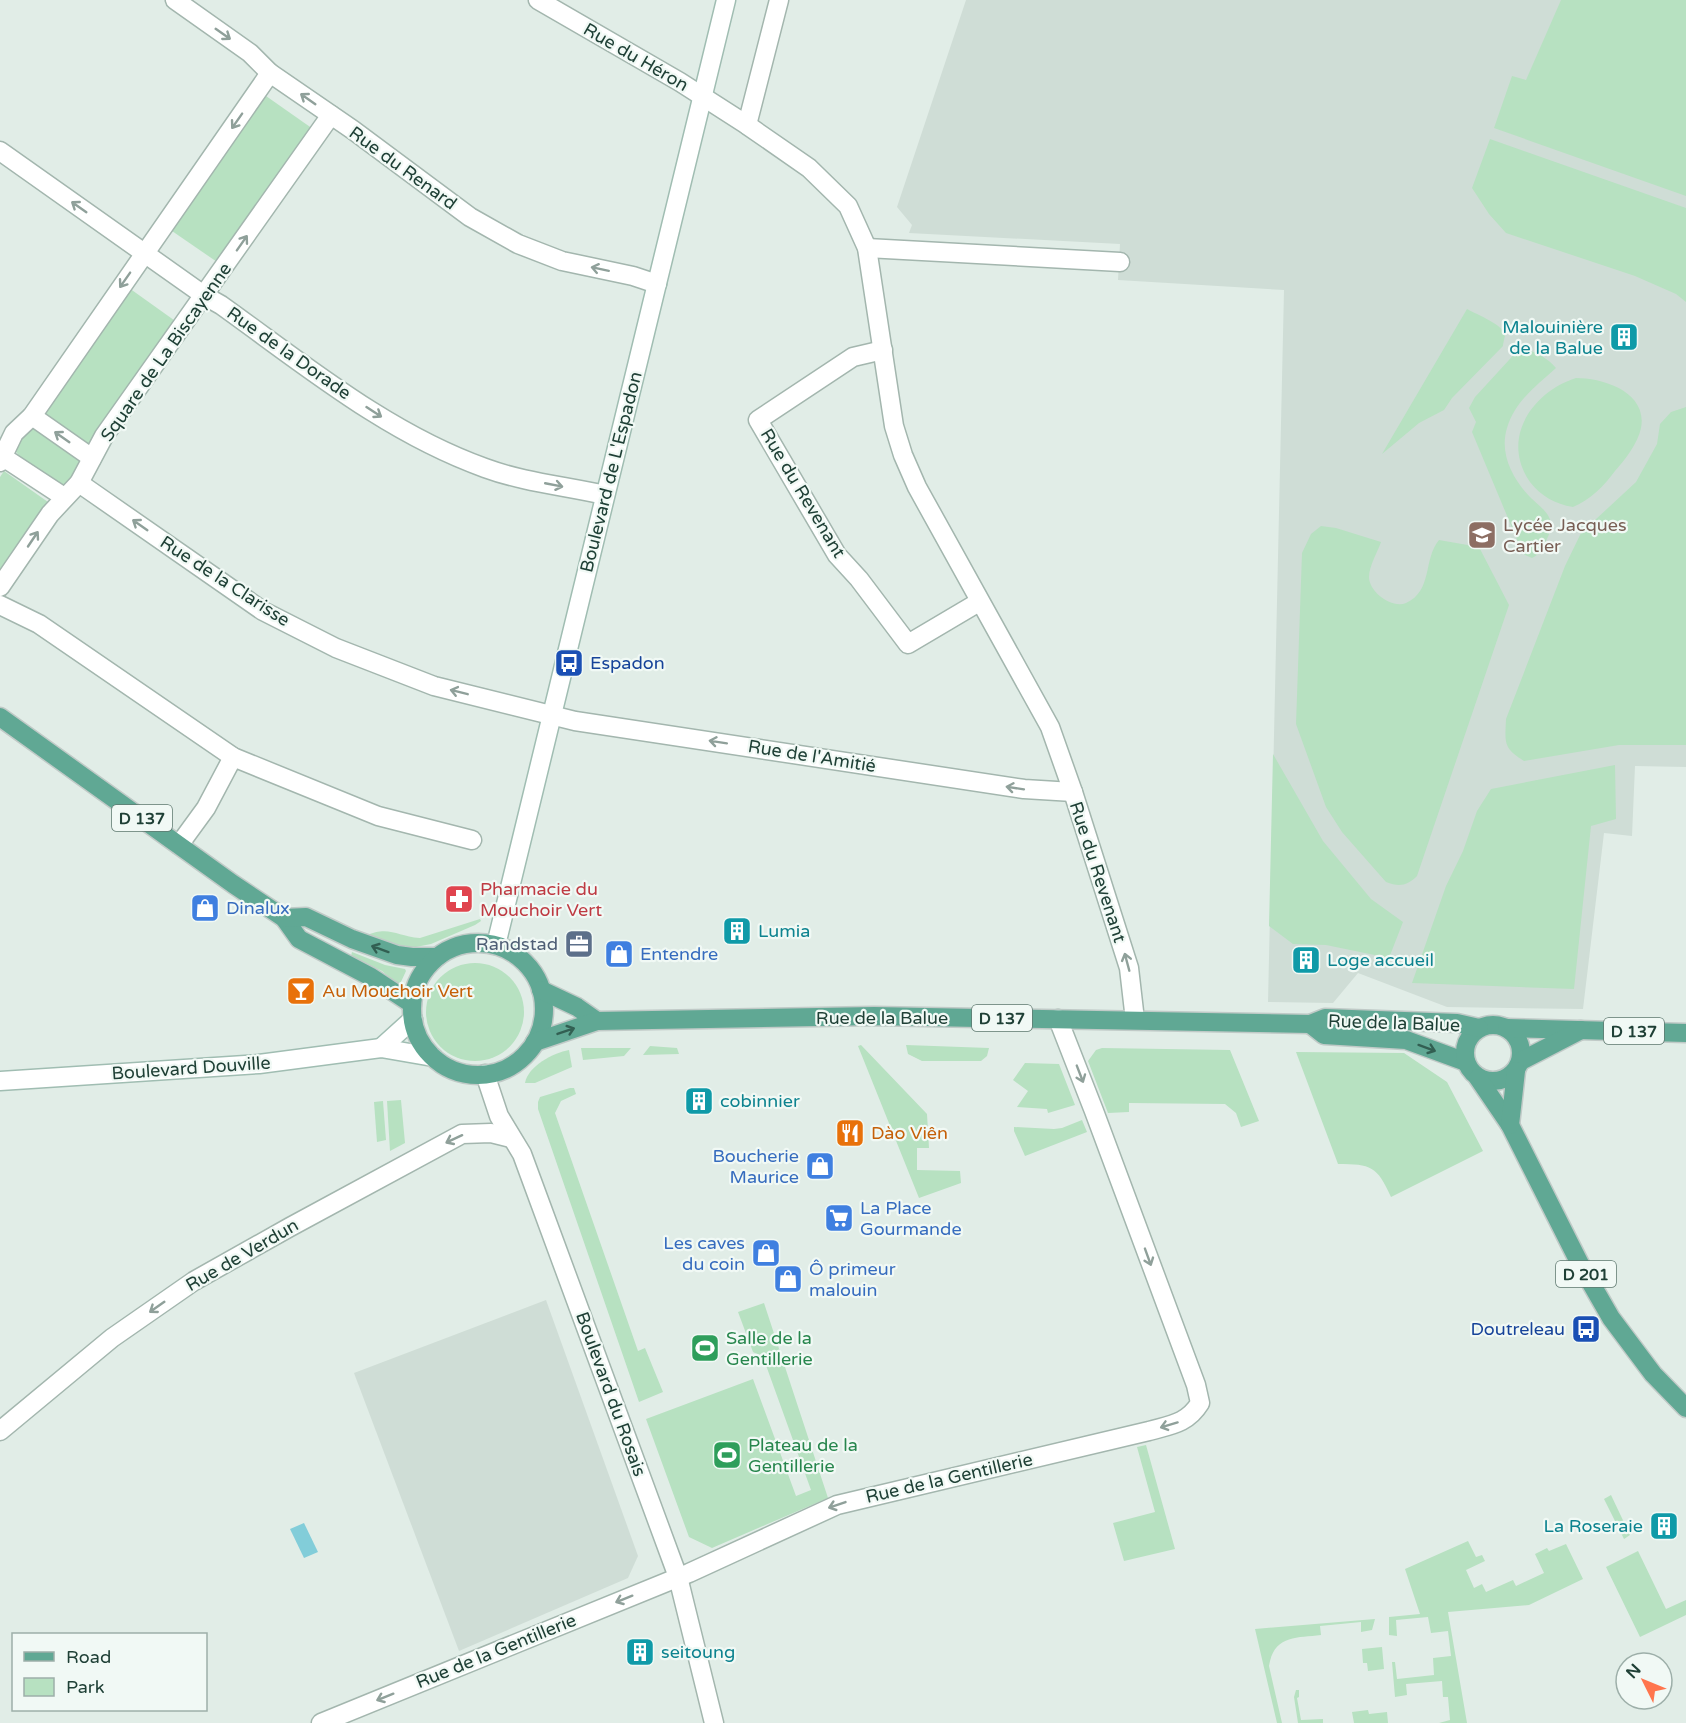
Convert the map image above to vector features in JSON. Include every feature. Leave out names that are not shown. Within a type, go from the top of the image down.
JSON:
[{"type":"main road","name":"D 137","points":[[0,717],[284,918],[299,939],[371,977],[412,1012]]},
{"type":"main road","points":[[284,918],[306,917],[352,939],[397,955],[437,957]]},
{"type":"main road","points":[[476,942],[496,945],[511,951],[525,962],[535,975],[542,990],[544,1007],[542,1025],[535,1042],[521,1059],[503,1070],[485,1074],[466,1074],[448,1068],[423,1046],[416,1033],[412,1012],[414,991],[427,966],[437,957],[456,947],[476,942]]},
{"type":"main road","points":[[542,990],[577,1007],[597,1020]]},
{"type":"main road","name":"Rue de la Balue","points":[[535,1042],[597,1020],[874,1016],[1310,1024],[1325,1018],[1457,1023],[1479,1028]]},
{"type":"main road","name":"Rue de la Balue","points":[[1310,1024],[1324,1035],[1406,1040],[1466,1062]]},
{"type":"main road","points":[[1510,1125],[1522,1052],[1520,1042],[1507,1028],[1489,1025],[1479,1028],[1466,1042],[1464,1052],[1466,1062],[1470,1071],[1478,1078],[1488,1082],[1508,1078],[1518,1066]]},
{"type":"main road","name":"D 137","points":[[1507,1028],[1686,1033]]},
{"type":"main road","name":"D 137","points":[[1518,1066],[1583,1029]]},
{"type":"main road","name":"D 201","points":[[1478,1078],[1510,1125],[1580,1264],[1611,1318],[1653,1374],[1686,1408]]},
{"type":"street","name":"Rue du Renard","points":[[175,0],[250,53],[270,73],[470,217],[518,244],[562,261],[633,276],[657,284]]},
{"type":"street","name":"Rue du Héron","points":[[538,0],[703,97]]},
{"type":"street","name":"Boulevard de L'Espadon","points":[[496,945],[726,0]]},
{"type":"street","points":[[747,125],[779,0]]},
{"type":"street","points":[[64,497],[2,460],[7,428],[32,416],[270,73]]},
{"type":"street","name":"Rue du Revenant","points":[[703,97],[820,177],[848,206],[867,248],[894,426],[903,455],[916,487],[1050,726],[1129,968],[1135,1020]]},
{"type":"street","name":"Square de La Biscayenne","points":[[0,587],[50,514],[79,483],[104,436],[331,116]]},
{"type":"street","name":"Rue de la Dorade","points":[[0,152],[332,385],[389,422],[438,449],[486,469],[605,495]]},
{"type":"street","points":[[867,248],[1120,262]]},
{"type":"street","name":"Rue du Revenant","points":[[883,350],[853,357],[758,420],[837,555],[859,579],[908,644],[979,602]]},
{"type":"street","points":[[32,416],[92,458]]},
{"type":"street","name":"Rue de la Clarisse","points":[[79,483],[263,611],[336,648],[434,686],[552,715]]},
{"type":"street","points":[[0,605],[39,624],[233,757],[378,816],[472,840]]},
{"type":"street","name":"Rue de l'Amitié","points":[[552,715],[575,721],[1024,789],[1073,792]]},
{"type":"street","points":[[179,845],[206,808],[233,757]]},
{"type":"street","points":[[381,1048],[412,1012]]},
{"type":"street","name":"Rue de la Gentillerie","points":[[321,1723],[678,1576],[837,1504],[1149,1431],[1186,1420],[1194,1413],[1200,1403],[1196,1385],[1058,1019]]},
{"type":"street","name":"Boulevard Douville","points":[[0,1081],[259,1064],[381,1048],[433,1057]]},
{"type":"street","name":"Boulevard du Rosais","points":[[485,1074],[499,1116],[522,1154],[678,1576],[714,1723]]},
{"type":"street","name":"Rue de Verdun","points":[[0,1431],[112,1338],[194,1281],[462,1134],[491,1133],[511,1138]]},
{"type":"shaded area","name":"Lycée Jacques Cartier","points":[[966,0],[1686,0],[1686,767],[1635,766],[1632,836],[1604,833],[1583,1009],[1447,1007],[1358,973],[1333,1003],[1268,1002],[1284,290],[1118,280],[1120,244],[909,233],[912,225],[897,207]]},
{"type":"shaded area","points":[[546,1300],[638,1556],[628,1578],[459,1651],[354,1373]]},
{"type":"green space","points":[[1561,0],[1686,0],[1686,196],[1494,128],[1512,76],[1526,80]]},
{"type":"green space","points":[[266,96],[313,129],[220,264],[172,231]]},
{"type":"green space","points":[[1490,139],[1686,208],[1686,302],[1676,294],[1635,276],[1506,233],[1489,214],[1472,188]]},
{"type":"green space","points":[[129,288],[178,323],[90,446],[42,411]]},
{"type":"green space","points":[[1467,309],[1500,327],[1505,335],[1503,346],[1452,398],[1444,410],[1419,423],[1382,454]]},
{"type":"green space","points":[[1520,348],[1540,355],[1556,368],[1515,410],[1505,438],[1506,457],[1513,475],[1524,491],[1546,512],[1551,523],[1544,545],[1532,558],[1523,554],[1472,432],[1476,422],[1469,408],[1475,397]]},
{"type":"green space","points":[[1576,378],[1610,384],[1631,396],[1638,405],[1641,428],[1627,457],[1606,482],[1585,501],[1573,507],[1549,499],[1534,487],[1522,466],[1518,450],[1525,419],[1534,406],[1546,394]]},
{"type":"green space","points":[[1686,407],[1686,745],[1619,745],[1524,761],[1512,752],[1507,744],[1506,719],[1565,566],[1581,533],[1636,482],[1657,444],[1660,424],[1671,412]]},
{"type":"green space","points":[[31,426],[80,460],[80,469],[63,487],[25,464],[14,449]]},
{"type":"green space","points":[[4,471],[48,502],[0,572],[0,477]]},
{"type":"green space","points":[[1321,526],[1336,528],[1381,542],[1369,573],[1370,583],[1382,598],[1394,604],[1406,603],[1415,598],[1420,591],[1431,556],[1439,540],[1479,547],[1509,605],[1417,876],[1403,885],[1386,882],[1342,832],[1326,807],[1296,724],[1302,553],[1311,534]]},
{"type":"green space","points":[[1273,754],[1323,841],[1371,899],[1403,922],[1389,958],[1326,945],[1293,944],[1269,926]]},
{"type":"green space","points":[[1615,765],[1616,819],[1591,826],[1574,989],[1412,983],[1446,886],[1463,851],[1477,811],[1491,789]]},
{"type":"green space","points":[[480,919],[481,921],[475,925],[431,944],[406,949],[365,936],[387,931],[420,938]]},
{"type":"green space","points":[[352,952],[385,965],[405,969],[400,984],[382,971],[351,956]]},
{"type":"green space","points":[[475,963],[494,967],[510,977],[520,993],[524,1012],[520,1031],[510,1047],[494,1057],[475,1061],[456,1057],[440,1047],[430,1031],[426,1012],[430,993],[440,977],[456,967]]},
{"type":"green space","points":[[861,1045],[927,1114],[929,1148],[917,1148],[917,1170],[960,1171],[961,1183],[919,1198],[858,1046]]},
{"type":"green space","points":[[906,1045],[989,1048],[987,1056],[981,1061],[922,1061],[908,1054]]},
{"type":"green space","points":[[650,1046],[677,1048],[679,1054],[643,1055]]},
{"type":"green space","points":[[581,1048],[631,1048],[624,1056],[583,1060]]},
{"type":"green space","points":[[1102,1048],[1230,1050],[1259,1121],[1241,1127],[1236,1113],[1225,1104],[1129,1103],[1129,1112],[1108,1113],[1088,1061],[1096,1050]]},
{"type":"green space","points":[[569,1050],[572,1067],[535,1083],[525,1083],[531,1071],[542,1061]]},
{"type":"green space","points":[[1296,1052],[1404,1053],[1447,1082],[1483,1151],[1391,1197],[1377,1173],[1372,1169],[1366,1166],[1338,1164]]},
{"type":"green space","points":[[1025,1063],[1059,1064],[1075,1105],[1048,1113],[1047,1109],[1017,1107],[1028,1091],[1013,1080]]},
{"type":"green space","points":[[574,1088],[576,1094],[561,1101],[555,1113],[638,1351],[645,1348],[663,1392],[639,1402],[538,1109],[540,1097]]},
{"type":"green space","points":[[401,1100],[405,1143],[390,1151],[387,1101]]},
{"type":"green space","points":[[383,1101],[386,1140],[377,1142],[374,1102]]},
{"type":"green space","points":[[1082,1120],[1087,1132],[1025,1156],[1014,1131],[1014,1127],[1062,1128]]},
{"type":"green space","name":"Plateau de la Gentillerie","points":[[764,1303],[828,1498],[712,1548],[689,1537],[646,1419],[753,1379],[796,1496],[811,1490],[763,1357],[753,1352],[738,1312]]},
{"type":"green space","points":[[1146,1445],[1175,1549],[1124,1561],[1113,1523],[1155,1512],[1137,1447]]},
{"type":"green space","points":[[1611,1495],[1630,1535],[1624,1539],[1604,1499]]},
{"type":"green space","points":[[1468,1541],[1476,1557],[1482,1555],[1485,1561],[1466,1570],[1474,1588],[1482,1584],[1486,1592],[1513,1580],[1516,1586],[1544,1573],[1535,1554],[1547,1548],[1549,1551],[1566,1544],[1583,1579],[1529,1605],[1448,1612],[1467,1723],[1439,1723],[1450,1720],[1448,1697],[1443,1697],[1442,1681],[1406,1684],[1407,1695],[1395,1697],[1392,1662],[1395,1662],[1397,1679],[1434,1675],[1433,1658],[1451,1656],[1448,1631],[1431,1633],[1428,1617],[1396,1620],[1397,1636],[1389,1635],[1389,1617],[1420,1614],[1405,1569]]},
{"type":"green space","points":[[1638,1551],[1666,1609],[1686,1600],[1686,1615],[1640,1637],[1606,1567]]},
{"type":"green space","points":[[1375,1619],[1372,1630],[1361,1632],[1361,1622],[1320,1626],[1321,1635],[1288,1640],[1276,1648],[1269,1666],[1282,1723],[1277,1723],[1255,1629]]},
{"type":"green space","points":[[1382,1647],[1384,1669],[1368,1671],[1367,1663],[1363,1663],[1362,1649]]},
{"type":"green space","points":[[1296,1690],[1299,1690],[1297,1698],[1301,1720],[1323,1719],[1323,1723],[1298,1723],[1294,1697]]},
{"type":"green space","points":[[1368,1710],[1369,1714],[1387,1712],[1388,1723],[1354,1723],[1352,1712]]},
{"type":"water","points":[[304,1523],[318,1552],[304,1558],[290,1529]]},
{"type":"place","name":"Malouinière de la Balue","points":[[1624,337]]},
{"type":"place","name":"Lycée Jacques Cartier","points":[[1482,535]]},
{"type":"place","name":"Espadon","points":[[569,663]]},
{"type":"place","name":"Pharmacie du Mouchoir Vert","points":[[459,899]]},
{"type":"place","name":"Dinalux","points":[[205,908]]},
{"type":"place","name":"Lumia","points":[[737,931]]},
{"type":"place","name":"Randstad","points":[[579,944]]},
{"type":"place","name":"Entendre","points":[[619,954]]},
{"type":"place","name":"Loge accueil","points":[[1306,960]]},
{"type":"place","name":"Au Mouchoir Vert","points":[[301,991]]},
{"type":"place","name":"cobinnier","points":[[699,1101]]},
{"type":"place","name":"Dào Viên","points":[[850,1133]]},
{"type":"place","name":"Boucherie Maurice","points":[[820,1166]]},
{"type":"place","name":"La Place Gourmande","points":[[839,1218]]},
{"type":"place","name":"Les caves du coin","points":[[766,1253]]},
{"type":"place","name":"Ô primeur malouin","points":[[788,1279]]},
{"type":"place","name":"Doutreleau","points":[[1586,1329]]},
{"type":"place","name":"Salle de la Gentillerie","points":[[705,1348]]},
{"type":"place","name":"Plateau de la Gentillerie","points":[[727,1455]]},
{"type":"place","name":"La Roseraie","points":[[1664,1526]]},
{"type":"place","name":"seitoung","points":[[640,1652]]}]
